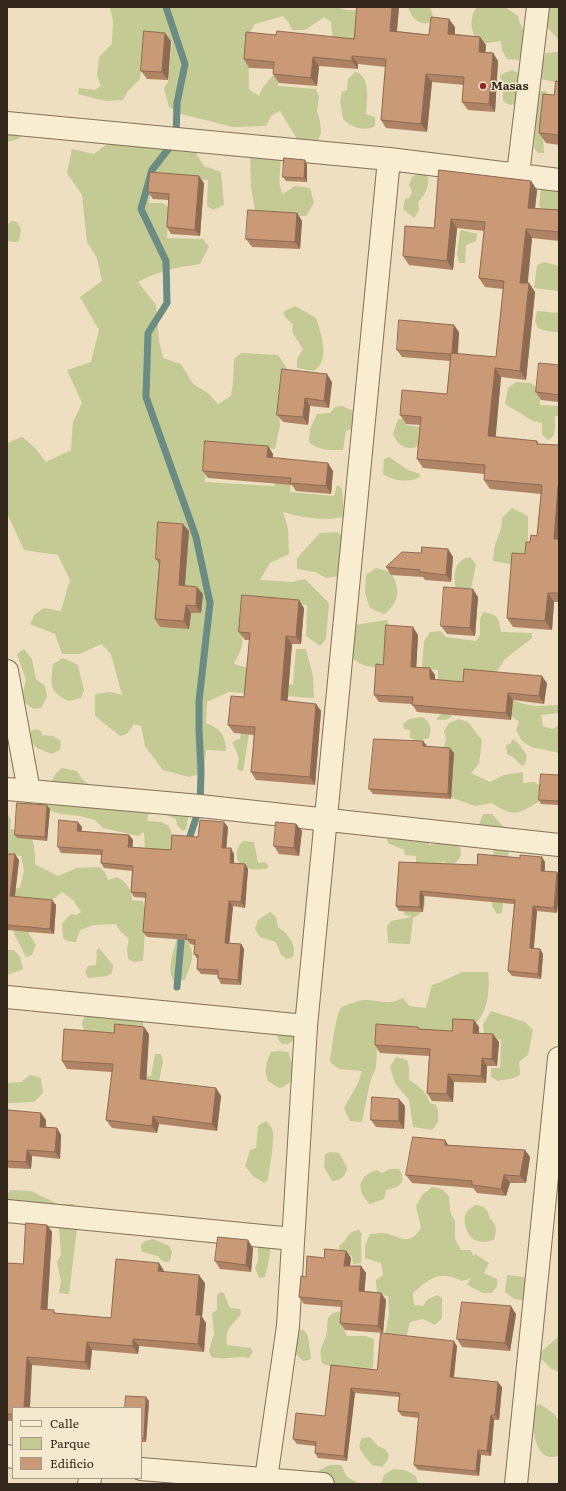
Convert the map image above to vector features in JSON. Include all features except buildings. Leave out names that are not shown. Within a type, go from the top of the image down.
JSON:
[{"type":"street","points":[[518,174],[538,7]]},
{"type":"street","points":[[7,123],[389,159],[559,180]]},
{"type":"street","points":[[266,1479],[288,1326],[306,1026],[389,159]]},
{"type":"street","points":[[7,671],[29,791]]},
{"type":"street","points":[[7,789],[200,806],[559,845]]},
{"type":"street","points":[[7,997],[306,1026]]},
{"type":"street","points":[[516,1484],[559,1058]]},
{"type":"street","points":[[7,1211],[293,1239]]},
{"type":"street","points":[[142,1469],[323,1484]]},
{"type":"green space","points":[[110,7],[337,7],[346,10],[387,11],[357,43],[333,42],[331,22],[324,17],[305,30],[292,30],[289,23],[283,16],[255,24],[248,35],[249,89],[259,96],[263,87],[277,71],[273,36],[278,30],[281,32],[278,86],[316,89],[319,96],[317,111],[321,133],[315,148],[300,144],[280,111],[271,116],[266,126],[233,127],[181,114],[169,107],[164,88],[168,82],[172,41],[145,38],[140,79],[128,91],[123,100],[106,101],[78,94],[79,88],[94,90],[101,86],[97,76],[99,57],[112,44],[113,21]]},
{"type":"green space","points":[[408,7],[430,7],[433,16],[429,23],[422,23],[413,17]]},
{"type":"green space","points":[[477,7],[505,7],[518,16],[525,35],[524,46],[519,60],[507,59],[502,50],[501,41],[487,43],[476,40],[473,32],[472,19],[474,11]]},
{"type":"green space","points":[[548,7],[559,7],[559,40],[546,26]]},
{"type":"green space","points":[[559,40],[559,83],[541,79],[541,65],[546,53],[558,52]]},
{"type":"green space","points":[[512,70],[519,74],[516,104],[510,105],[503,101],[503,89],[500,75]]},
{"type":"green space","points":[[355,72],[364,78],[366,83],[366,114],[375,117],[375,126],[371,128],[358,128],[343,119],[340,101],[342,92],[347,90],[348,79]]},
{"type":"green space","points":[[541,91],[546,91],[549,98],[543,136],[544,153],[538,153],[534,148],[538,95]]},
{"type":"green space","points":[[7,122],[23,130],[19,139],[7,142]]},
{"type":"green space","points":[[111,141],[192,147],[204,166],[221,172],[224,205],[213,210],[207,206],[208,180],[154,175],[149,203],[163,203],[169,208],[167,238],[203,239],[209,247],[200,264],[168,270],[138,282],[156,305],[159,341],[163,358],[181,364],[193,384],[208,393],[218,404],[231,396],[234,359],[241,353],[278,355],[288,370],[278,408],[280,425],[275,449],[207,444],[205,482],[274,486],[277,480],[291,481],[290,492],[334,496],[337,485],[342,488],[344,517],[329,519],[314,518],[283,512],[288,528],[289,554],[270,563],[260,580],[292,582],[305,579],[329,603],[326,639],[320,646],[306,636],[307,605],[244,596],[242,647],[234,664],[248,668],[252,680],[293,685],[296,649],[306,649],[313,676],[314,698],[229,692],[207,702],[206,723],[215,727],[221,733],[225,741],[226,751],[206,750],[204,773],[189,777],[163,770],[145,746],[141,726],[134,724],[127,734],[120,736],[95,716],[95,694],[110,692],[122,695],[111,654],[101,644],[80,654],[62,654],[55,634],[30,624],[35,614],[44,608],[61,611],[70,580],[58,555],[24,550],[7,513],[7,443],[22,437],[34,447],[46,462],[71,450],[73,422],[82,403],[67,370],[91,362],[99,330],[80,297],[102,281],[97,258],[87,242],[82,195],[67,173],[72,149],[94,154]]},
{"type":"green space","points":[[281,154],[280,185],[283,194],[295,186],[310,188],[314,203],[306,216],[263,214],[255,211],[251,187],[250,156]]},
{"type":"green space","points":[[422,172],[426,174],[428,178],[428,187],[418,202],[419,210],[414,218],[403,209],[405,199],[409,198],[412,192],[409,185],[412,177]]},
{"type":"green space","points":[[543,186],[559,187],[559,215],[545,214],[539,205]]},
{"type":"green space","points":[[11,221],[17,222],[21,229],[19,241],[7,241],[7,225]]},
{"type":"green space","points":[[462,230],[477,234],[476,241],[466,245],[465,263],[459,263],[457,254],[460,231]]},
{"type":"green space","points":[[544,262],[559,266],[559,291],[534,288],[537,265]]},
{"type":"green space","points":[[295,306],[316,318],[320,331],[323,346],[322,360],[314,371],[297,368],[297,359],[303,349],[292,332],[293,324],[286,318],[283,312]]},
{"type":"green space","points":[[537,311],[559,313],[559,332],[547,331],[538,328],[535,321]]},
{"type":"green space","points":[[516,382],[530,383],[540,389],[540,405],[559,406],[559,416],[555,416],[555,430],[551,438],[548,440],[542,434],[542,423],[533,421],[505,404],[508,388]]},
{"type":"green space","points":[[342,406],[354,411],[355,419],[350,430],[346,431],[343,450],[329,450],[317,447],[309,442],[310,429],[317,414],[330,413],[335,407]]},
{"type":"green space","points":[[398,419],[403,419],[406,425],[427,428],[422,445],[408,448],[401,445],[395,439],[393,434]]},
{"type":"green space","points":[[389,457],[408,470],[420,474],[420,477],[406,481],[391,478],[383,474],[384,459]]},
{"type":"green space","points":[[512,508],[528,516],[528,537],[524,559],[510,564],[493,561],[494,548],[501,529],[502,518]]},
{"type":"green space","points":[[338,532],[346,541],[339,576],[326,578],[315,572],[297,569],[297,558],[320,533]]},
{"type":"green space","points":[[470,557],[476,564],[471,588],[456,588],[456,568],[461,561]]},
{"type":"green space","points":[[376,568],[390,572],[396,583],[396,600],[384,614],[370,608],[365,593],[366,575]]},
{"type":"green space","points":[[483,612],[492,614],[498,619],[501,632],[532,633],[532,638],[505,659],[497,671],[478,671],[453,715],[446,720],[436,719],[441,714],[438,670],[422,669],[424,641],[430,632],[441,631],[446,637],[476,641],[480,635],[480,619]]},
{"type":"green space","points":[[387,620],[390,637],[388,650],[382,668],[364,665],[348,655],[354,625]]},
{"type":"green space","points":[[24,649],[32,659],[36,679],[45,686],[47,697],[41,708],[34,709],[25,703],[23,692],[26,680],[17,654]]},
{"type":"green space","points":[[63,658],[78,665],[84,691],[81,698],[69,701],[57,694],[52,687],[53,664]]},
{"type":"green space","points":[[510,700],[533,706],[558,705],[559,713],[541,715],[543,726],[552,729],[559,725],[559,753],[531,747],[522,741],[516,730],[519,722],[509,714]]},
{"type":"green space","points":[[423,717],[430,726],[429,738],[418,741],[410,738],[410,730],[404,729],[403,724],[409,719]]},
{"type":"green space","points":[[459,719],[468,722],[482,740],[479,764],[471,773],[490,782],[504,775],[523,772],[523,783],[534,782],[541,786],[540,801],[521,811],[511,812],[499,808],[492,803],[475,806],[450,797],[442,753],[446,739],[444,731],[449,723]]},
{"type":"green space","points":[[36,729],[41,731],[42,735],[53,736],[61,741],[60,750],[52,754],[36,747],[32,742],[31,731]]},
{"type":"green space","points":[[246,731],[249,734],[243,771],[240,771],[237,768],[239,761],[238,755],[232,743],[240,739],[241,732]]},
{"type":"green space","points":[[513,739],[519,744],[527,755],[525,764],[522,766],[513,757],[507,754],[506,745],[510,744]]},
{"type":"green space","points":[[62,768],[77,771],[82,779],[100,794],[192,814],[188,818],[186,829],[183,831],[177,825],[176,819],[157,811],[148,815],[147,821],[161,822],[169,826],[173,838],[171,850],[161,854],[145,849],[144,832],[138,836],[103,828],[95,820],[80,816],[61,814],[48,810],[50,787],[57,772]]},
{"type":"green space","points":[[7,813],[11,820],[10,829],[24,832],[32,839],[35,850],[35,864],[58,876],[77,868],[99,867],[105,872],[108,880],[117,877],[126,884],[130,889],[132,900],[143,901],[146,916],[143,961],[134,962],[128,959],[127,948],[129,939],[120,931],[116,924],[94,925],[80,930],[76,942],[66,941],[63,938],[62,923],[71,914],[76,915],[81,912],[73,900],[62,892],[51,901],[33,900],[29,934],[36,945],[32,955],[26,957],[14,934],[13,890],[20,887],[24,871],[21,856],[7,855]]},
{"type":"green space","points":[[483,814],[492,814],[507,831],[509,847],[502,913],[497,914],[492,906],[494,843],[479,839],[479,825]]},
{"type":"green space","points":[[386,836],[430,836],[429,845],[435,844],[436,838],[456,838],[461,850],[460,857],[459,860],[451,865],[442,861],[440,866],[416,867],[416,856],[405,855],[404,850],[388,843]]},
{"type":"green space","points":[[243,841],[254,842],[258,863],[265,862],[269,866],[266,869],[248,869],[239,863],[237,859],[237,852]]},
{"type":"green space","points":[[426,893],[422,911],[413,918],[410,944],[388,943],[387,927],[391,921],[412,917],[405,915],[403,910]]},
{"type":"green space","points":[[270,912],[276,917],[278,927],[291,940],[294,948],[293,957],[287,959],[281,955],[276,942],[260,937],[255,929],[258,920]]},
{"type":"green space","points":[[185,931],[186,938],[192,952],[192,959],[185,980],[174,981],[171,964],[177,934]]},
{"type":"green space","points":[[99,948],[113,965],[112,973],[107,976],[88,978],[85,972],[88,966],[96,965],[97,950]]},
{"type":"green space","points":[[7,950],[14,950],[20,957],[23,969],[7,975]]},
{"type":"green space","points":[[463,972],[488,972],[489,985],[486,1005],[481,1017],[477,1022],[458,1022],[453,1034],[378,1029],[376,1067],[370,1082],[362,1122],[350,1121],[344,1108],[358,1083],[362,1071],[339,1069],[330,1062],[336,1025],[341,1008],[362,1000],[393,1002],[403,998],[409,1006],[426,1008],[432,985]]},
{"type":"green space","points":[[87,1011],[138,1017],[143,1022],[143,1027],[114,1052],[84,1031],[82,1023]]},
{"type":"green space","points":[[491,1011],[525,1022],[533,1030],[528,1055],[519,1062],[520,1075],[514,1078],[498,1081],[491,1077],[491,1068],[500,1068],[501,1040],[484,1035],[483,1024]]},
{"type":"green space","points":[[276,1014],[298,1037],[288,1044],[282,1044],[278,1039]]},
{"type":"green space","points":[[271,1052],[288,1052],[292,1063],[293,1073],[290,1082],[279,1088],[268,1081],[266,1070]]},
{"type":"green space","points":[[155,1054],[161,1054],[163,1060],[158,1088],[131,1074],[151,1076]]},
{"type":"green space","points":[[396,1057],[407,1060],[409,1067],[409,1080],[427,1095],[430,1103],[436,1105],[438,1110],[438,1122],[432,1130],[413,1127],[409,1100],[395,1083],[390,1067]]},
{"type":"green space","points":[[30,1075],[41,1078],[43,1093],[34,1102],[8,1103],[7,1115],[7,1083],[21,1082]]},
{"type":"green space","points":[[266,1121],[272,1128],[273,1138],[268,1180],[264,1183],[253,1176],[245,1166],[250,1150],[256,1148],[258,1126]]},
{"type":"green space","points":[[331,1152],[339,1153],[347,1167],[346,1173],[343,1177],[332,1181],[324,1167],[325,1154]]},
{"type":"green space","points":[[390,1169],[399,1169],[402,1178],[401,1184],[386,1190],[384,1199],[370,1204],[362,1194],[362,1180],[365,1176],[376,1170],[382,1173]]},
{"type":"green space","points":[[432,1187],[442,1189],[449,1196],[450,1212],[455,1221],[455,1239],[461,1250],[471,1250],[473,1256],[475,1254],[489,1263],[484,1273],[497,1279],[497,1286],[492,1293],[483,1293],[467,1285],[471,1278],[462,1281],[447,1276],[430,1279],[413,1293],[414,1305],[423,1306],[427,1300],[437,1295],[442,1298],[442,1318],[435,1325],[423,1319],[410,1322],[403,1349],[384,1340],[389,1315],[388,1296],[377,1294],[376,1280],[383,1275],[381,1263],[365,1258],[365,1246],[370,1234],[382,1233],[403,1239],[412,1238],[421,1228],[416,1206],[422,1195]]},
{"type":"green space","points":[[10,1190],[31,1191],[58,1204],[74,1204],[79,1212],[69,1294],[59,1293],[61,1281],[57,1262],[61,1255],[59,1227],[33,1227],[8,1221],[7,1195]]},
{"type":"green space","points":[[475,1205],[486,1209],[490,1219],[493,1221],[496,1231],[494,1240],[483,1242],[475,1240],[466,1229],[465,1215],[467,1211]]},
{"type":"green space","points":[[359,1230],[362,1234],[361,1263],[353,1264],[352,1256],[340,1251],[339,1246],[352,1232]]},
{"type":"green space","points":[[153,1239],[169,1246],[172,1251],[170,1261],[162,1261],[158,1256],[142,1252],[141,1245],[145,1241]]},
{"type":"green space","points":[[258,1241],[270,1241],[269,1259],[265,1277],[259,1278],[255,1268],[258,1261]]},
{"type":"green space","points":[[507,1275],[524,1277],[528,1288],[527,1301],[514,1299],[505,1292]]},
{"type":"green space","points":[[220,1292],[224,1293],[230,1308],[240,1309],[241,1314],[228,1330],[227,1345],[251,1348],[253,1352],[249,1358],[211,1357],[209,1350],[214,1334],[212,1313],[217,1310],[217,1295]]},
{"type":"green space","points":[[339,1311],[347,1336],[365,1336],[374,1339],[373,1368],[355,1371],[333,1367],[322,1363],[321,1351],[326,1336],[328,1318],[330,1315]]},
{"type":"green space","points":[[296,1329],[304,1330],[308,1336],[311,1358],[309,1360],[303,1361],[293,1351]]},
{"type":"green space","points":[[559,1336],[559,1371],[557,1371],[552,1369],[541,1359],[541,1352]]},
{"type":"green space","points":[[540,1404],[554,1414],[559,1421],[559,1456],[550,1457],[544,1454],[539,1449],[536,1441],[533,1423],[533,1407]]},
{"type":"green space","points":[[370,1437],[378,1446],[385,1449],[389,1455],[387,1461],[382,1467],[372,1465],[360,1449],[360,1442],[362,1438]]},
{"type":"green space","points":[[330,1465],[341,1465],[347,1477],[360,1484],[317,1484],[314,1473]]},
{"type":"green space","points":[[393,1469],[405,1470],[416,1476],[418,1484],[381,1484],[384,1475]]},
{"type":"waterway","points":[[166,7],[185,64],[177,103],[176,139],[152,170],[141,209],[166,261],[167,303],[148,333],[146,397],[196,537],[210,603],[199,701],[201,772],[200,806],[190,836],[189,845]]},
{"type":"waterway","points":[[177,987],[182,931]]},
{"type":"place","name":"Masas","points":[[483,86]]}]
